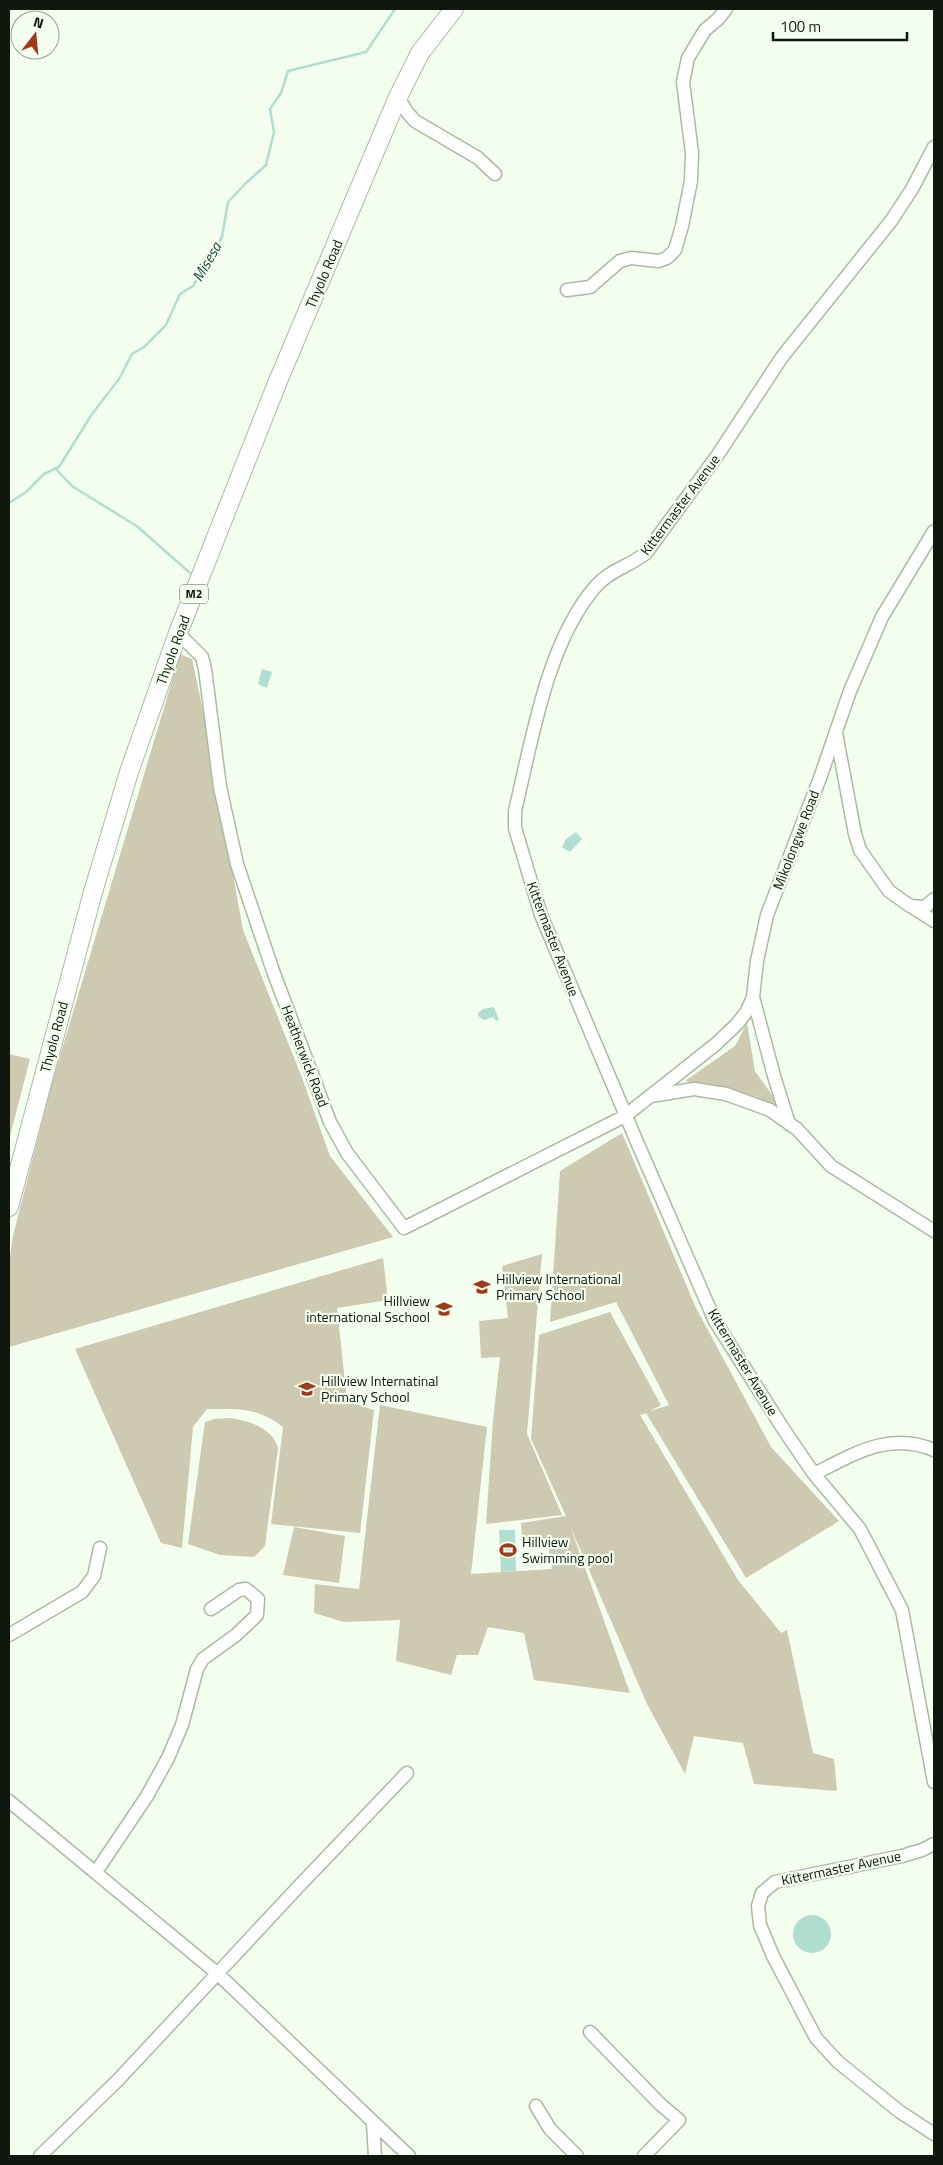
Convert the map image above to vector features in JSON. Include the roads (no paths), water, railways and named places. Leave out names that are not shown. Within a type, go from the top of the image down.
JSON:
[{"type":"highway","name":"Thyolo Road","points":[[9,1207],[92,892],[129,772],[178,634],[278,381],[398,96],[420,54],[454,9]]},
{"type":"street","points":[[567,290],[590,286],[620,261],[631,258],[659,261],[667,258],[674,250],[682,226],[692,181],[692,153],[683,82],[688,58],[705,30],[726,9]]},
{"type":"street","points":[[398,96],[407,112],[415,121],[478,158],[495,174]]},
{"type":"street","name":"Kittermaster Avenue","points":[[934,147],[912,189],[891,221],[782,357],[717,456],[646,553],[634,563],[608,575],[587,597],[568,627],[541,703],[515,811],[515,828],[541,915],[715,1321],[814,1474],[860,1529],[902,1610],[934,1782]]},
{"type":"street","name":"Mikolongwe Road","points":[[626,1116],[648,1096],[724,1037],[747,1011],[753,997],[767,915],[802,828],[850,691],[882,617],[934,531]]},
{"type":"street","name":"Heatherwick Road","points":[[178,634],[202,657],[206,668],[220,787],[237,864],[273,971],[330,1122],[347,1153],[404,1228],[626,1116]]},
{"type":"street","points":[[835,732],[855,834],[860,850],[889,891],[934,921]]},
{"type":"street","points":[[910,906],[925,908],[934,899]]},
{"type":"street","points":[[753,997],[789,1124]]},
{"type":"street","points":[[648,1096],[694,1089],[726,1094],[770,1110],[798,1129],[831,1166],[934,1231]]},
{"type":"street","points":[[814,1474],[862,1450],[889,1443],[904,1442],[934,1450]]},
{"type":"street","points":[[9,1635],[82,1592],[94,1576],[100,1548]]},
{"type":"street","points":[[96,1872],[147,1796],[168,1758],[182,1725],[197,1670],[203,1659],[236,1635],[256,1615],[258,1599],[246,1589],[238,1590],[211,1609]]},
{"type":"street","points":[[40,2156],[119,2079],[407,1773]]},
{"type":"street","points":[[9,1802],[218,1974],[409,2156]]},
{"type":"street","name":"Kittermaster Avenue","points":[[934,1844],[902,1856],[775,1882],[762,1893],[758,1915],[760,1925],[773,1956],[816,2038],[838,2062],[900,2112],[934,2134]]},
{"type":"street","points":[[590,2032],[660,2104],[679,2120],[644,2156]]},
{"type":"street","points":[[536,2106],[550,2129],[577,2156]]},
{"type":"street","points":[[373,2122],[374,2156]]},
{"type":"water","points":[[262,669],[272,672],[267,688],[258,684]]},
{"type":"water","points":[[576,832],[582,839],[570,852],[562,847],[566,839]]},
{"type":"water","points":[[494,1007],[499,1020],[496,1021],[493,1017],[484,1020],[478,1016],[478,1013],[483,1009]]},
{"type":"water","name":"Hillview Swimming pool","points":[[499,1530],[515,1530],[516,1571],[501,1572]]},
{"type":"water","points":[[812,1915],[825,1921],[831,1934],[825,1947],[812,1953],[799,1947],[793,1934],[799,1921]]},
{"type":"waterway","name":"Misesa","points":[[9,503],[26,492],[44,474],[59,467],[92,414],[119,379],[132,354],[144,347],[166,325],[180,294],[193,286],[222,237],[228,202],[266,165],[274,132],[270,109],[281,93],[288,71],[366,52],[395,9]]},
{"type":"waterway","points":[[55,468],[72,486],[138,527],[190,573]]},
{"type":"place","name":"Hillview International Primary School","points":[[482,1287]]},
{"type":"place","name":"Hillview international Sschool","points":[[444,1309]]},
{"type":"place","name":"Hillview Internatinal Primary School","points":[[307,1389]]},
{"type":"place","name":"Hillview Swimming pool","points":[[508,1550]]}]
